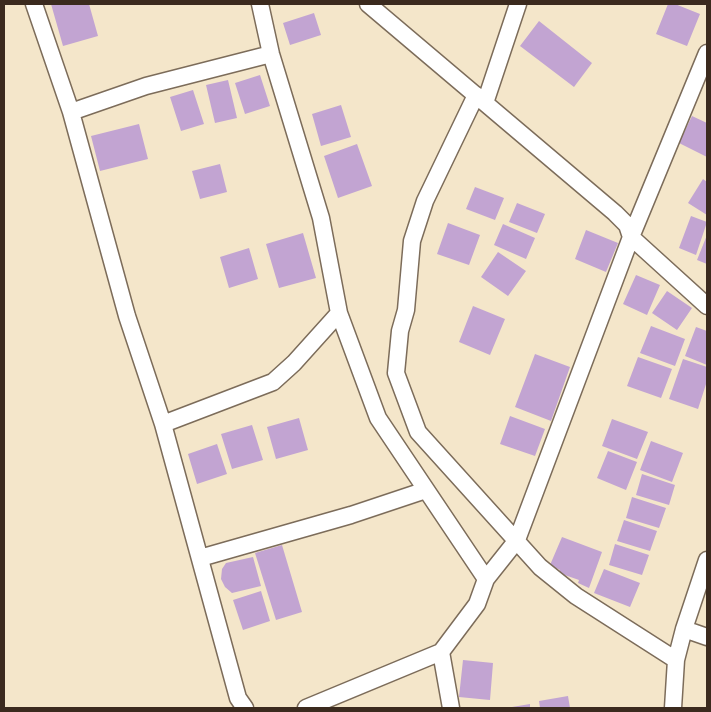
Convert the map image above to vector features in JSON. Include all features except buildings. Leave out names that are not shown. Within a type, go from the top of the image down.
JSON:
[{"type":"street","points":[[34,4],[72,112],[127,316],[164,424],[238,698],[245,708]]},
{"type":"street","points":[[260,4],[271,54],[320,218],[339,313],[378,418],[486,579]]},
{"type":"street","points":[[368,4],[616,213],[627,225],[632,237],[707,306]]},
{"type":"street","points":[[518,4],[480,99],[426,201],[412,241],[406,310],[400,331],[396,373],[418,432],[540,567],[576,596],[676,660]]},
{"type":"street","points":[[306,708],[441,652],[477,604],[486,579],[516,540],[632,237],[707,53]]},
{"type":"street","points":[[72,112],[146,86],[271,54]]},
{"type":"street","points":[[164,424],[273,382],[294,363],[339,313]]},
{"type":"street","points":[[200,558],[350,515],[426,490]]},
{"type":"street","points":[[673,708],[676,660],[684,629],[707,560]]},
{"type":"street","points":[[684,629],[707,637]]},
{"type":"street","points":[[441,652],[451,708]]}]
